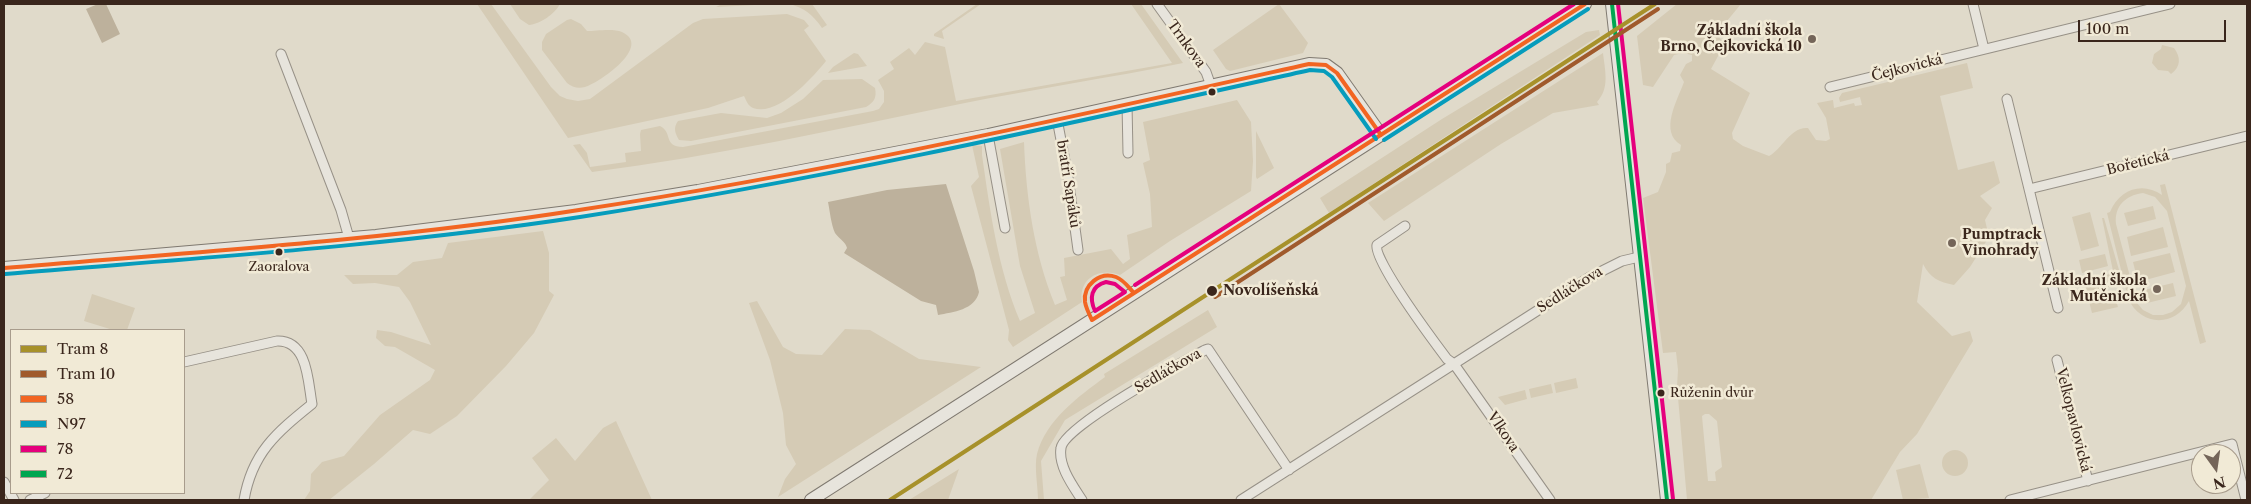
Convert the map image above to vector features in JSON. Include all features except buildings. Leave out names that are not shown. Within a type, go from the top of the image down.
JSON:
[{"type":"street","name":"Trnkova","points":[[1157,4],[1206,72],[1211,86]]},
{"type":"street","points":[[810,500],[1585,4]]},
{"type":"street","points":[[1612,4],[1667,500]]},
{"type":"street","points":[[1973,4],[1984,49]]},
{"type":"street","points":[[2125,4],[2128,14]]},
{"type":"street","name":"Čejkovická","points":[[1830,87],[2170,4]]},
{"type":"street","points":[[281,54],[341,210],[349,238]]},
{"type":"street","name":"Trnkova","points":[[4,268],[349,238],[479,224],[698,191],[988,135],[1304,65],[1326,65],[1337,73],[1381,135]]},
{"type":"street","points":[[2006,99],[2058,308]]},
{"type":"street","points":[[1127,104],[1128,153]]},
{"type":"street","name":"bratří Sapáků","points":[[1056,120],[1068,177],[1078,250]]},
{"type":"street","points":[[988,135],[1005,228]]},
{"type":"street","name":"Bořetická","points":[[2028,189],[2247,136]]},
{"type":"street","points":[[1405,226],[1377,245],[1376,253],[1440,350],[1454,364]]},
{"type":"street","name":"Sedláčkova","points":[[1241,500],[1590,277],[1622,261],[1639,257]]},
{"type":"street","points":[[185,362],[277,341],[289,342],[300,352],[312,404],[277,432],[258,456],[247,479],[244,500]]},
{"type":"street","name":"Sedláčkova","points":[[1082,500],[1070,482],[1061,459],[1061,448],[1064,440],[1077,427],[1142,385],[1208,349],[1289,470]]},
{"type":"street","name":"Velkopavlovická","points":[[2057,360],[2088,480]]},
{"type":"street","name":"Vlkova","points":[[1454,364],[1550,500]]},
{"type":"street","name":"Velkopavlovická","points":[[2010,500],[2232,444],[2246,500]]},
{"type":"street","points":[[30,500],[43,494]]},
{"type":"shaded area","points":[[98,4],[106,4],[120,34],[102,43],[86,9]]},
{"type":"shaded area","points":[[477,4],[491,4],[551,87],[560,96],[578,101],[590,99],[693,23],[703,19],[787,14],[804,20],[809,26],[804,30],[826,61],[794,94],[773,107],[753,108],[748,104],[744,96],[708,108],[568,138]]},
{"type":"shaded area","points":[[510,4],[560,4],[547,18],[529,25],[520,19]]},
{"type":"shaded area","points":[[722,4],[774,4],[716,7]]},
{"type":"shaded area","points":[[788,4],[812,4],[827,25],[822,28],[808,12]]},
{"type":"shaded area","points":[[977,4],[981,4],[942,31],[944,39],[934,36],[934,34]]},
{"type":"shaded area","points":[[1131,4],[1141,4],[1183,63],[988,99],[731,150],[638,166],[592,172],[573,145],[580,144],[587,153],[590,167],[626,162],[625,153],[641,151],[641,130],[660,126],[664,129],[673,145],[683,147],[873,111],[879,109],[884,102],[884,91],[878,80],[894,69],[890,62],[909,48],[915,55],[925,42],[945,47],[956,101],[1172,63]]},
{"type":"shaded area","points":[[1279,4],[1308,43],[1303,53],[1230,71],[1226,69],[1213,50]]},
{"type":"shaded area","points":[[1677,4],[1741,4],[1717,33],[1724,45],[1711,69],[1750,93],[1732,133],[1733,139],[1743,146],[1769,156],[1792,134],[1802,128],[1808,128],[1816,140],[1826,141],[1830,139],[1826,118],[1817,103],[1833,100],[1834,108],[1854,103],[1855,106],[1862,105],[1860,97],[1840,102],[1839,98],[1842,93],[1967,63],[1973,88],[1940,96],[1958,170],[1994,161],[2000,183],[1980,196],[1992,208],[1985,220],[1989,237],[1970,267],[1954,285],[1935,279],[1923,264],[1917,302],[1952,336],[1970,331],[1973,341],[1917,434],[1900,452],[1871,500],[1687,500],[1677,386],[1676,352],[1663,353],[1643,198],[1658,192],[1666,172],[1666,164],[1670,162],[1672,153],[1680,151],[1681,145],[1671,132],[1670,124],[1674,107],[1684,82],[1680,75],[1686,64],[1692,61],[1692,55],[1683,53],[1674,55],[1653,87],[1643,85],[1637,36]],"holes":[[[1709,414],[1717,421],[1722,467],[1715,472],[1716,481],[1708,481],[1702,416]]]},
{"type":"shaded area","points":[[571,19],[581,24],[587,31],[618,31],[630,38],[631,46],[628,54],[620,63],[601,79],[582,88],[571,86],[567,83],[542,50],[542,42],[546,34]]},
{"type":"shaded area","points":[[1599,30],[1600,35],[1329,213],[1320,198],[1442,119],[1586,32]]},
{"type":"shaded area","points":[[2162,45],[2174,48],[2178,55],[2179,62],[2177,68],[2171,74],[2168,71],[2158,70],[2152,63],[2154,54],[2161,49]]},
{"type":"shaded area","points":[[854,53],[858,54],[867,66],[828,73],[833,67]]},
{"type":"shaded area","points":[[1603,53],[1606,79],[1604,91],[1597,102],[1599,105],[1553,113],[1501,144],[1384,221],[1368,203]]},
{"type":"shaded area","points":[[862,79],[875,88],[876,91],[874,99],[866,107],[691,141],[679,140],[676,133],[675,126],[678,121],[721,113],[767,118],[781,113],[803,99],[823,80]]},
{"type":"shaded area","points":[[1237,100],[1251,122],[1253,161],[1251,191],[1170,241],[1120,275],[1105,272],[1092,276],[1083,287],[1082,302],[1013,347],[1008,340],[1009,330],[971,186],[979,177],[972,145],[982,146],[985,176],[1000,260],[1020,321],[1035,313],[1020,266],[1000,149],[1024,142],[1032,225],[1036,246],[1055,305],[1067,300],[1060,277],[1065,276],[1064,258],[1111,249],[1123,264],[1130,259],[1127,235],[1152,227],[1150,194],[1143,163],[1150,160],[1143,122]]},
{"type":"shaded area","points":[[1256,131],[1274,168],[1257,179],[1256,177]]},
{"type":"shaded area","points":[[946,184],[979,292],[973,303],[963,309],[938,315],[936,305],[921,301],[844,253],[847,248],[835,233],[828,202],[887,190]]},
{"type":"shaded area","points":[[2165,184],[2206,342],[2200,344],[2189,301],[2183,310],[2175,316],[2157,320],[2140,314],[2128,298],[2107,213],[2110,212],[2119,198],[2132,190],[2139,188],[2147,189],[2162,195],[2160,185]],"holes":[[[2143,193],[2155,197],[2167,211],[2186,286],[2181,304],[2172,312],[2163,315],[2153,315],[2143,310],[2137,303],[2116,224],[2117,212],[2122,202],[2126,199]]]},
{"type":"shaded area","points":[[2153,206],[2156,219],[2128,226],[2124,213]]},
{"type":"shaded area","points":[[2090,212],[2099,246],[2081,251],[2072,217]]},
{"type":"shaded area","points":[[2102,218],[2104,218],[2119,270],[2113,271]]},
{"type":"shaded area","points":[[2163,227],[2168,247],[2131,256],[2127,237]]},
{"type":"shaded area","points":[[543,231],[549,253],[549,291],[554,295],[534,333],[506,366],[457,416],[430,434],[413,430],[329,500],[304,500],[310,491],[311,474],[322,462],[344,456],[380,415],[430,380],[435,370],[395,347],[385,346],[376,338],[377,330],[391,332],[431,345],[410,302],[399,287],[375,283],[353,284],[344,275],[397,275],[413,262],[442,258],[448,243]]},
{"type":"shaded area","points":[[2170,253],[2175,272],[2138,282],[2133,262]]},
{"type":"shaded area","points":[[2105,254],[2108,266],[2082,273],[2079,260]]},
{"type":"shaded area","points":[[2110,274],[2113,286],[2087,292],[2084,280]]},
{"type":"shaded area","points":[[2173,283],[2176,296],[2147,303],[2144,290]]},
{"type":"shaded area","points":[[92,294],[135,308],[127,329],[110,329],[84,321]]},
{"type":"shaded area","points":[[2114,294],[2118,307],[2092,313],[2089,301]]},
{"type":"shaded area","points":[[757,301],[783,347],[796,354],[822,355],[845,329],[870,330],[919,359],[981,367],[778,497],[785,479],[796,464],[786,445],[783,413],[770,360],[749,303]]},
{"type":"shaded area","points":[[1208,310],[1217,327],[1065,420],[1041,461],[1044,500],[1038,500],[1037,454],[1041,442],[1055,420],[1074,401],[1105,377],[1104,374]]},
{"type":"shaded area","points":[[1576,378],[1578,388],[1556,393],[1554,383]]},
{"type":"shaded area","points":[[1551,384],[1553,393],[1531,398],[1529,389]]},
{"type":"shaded area","points":[[1525,390],[1527,399],[1505,405],[1498,397]]},
{"type":"shaded area","points":[[616,421],[652,500],[529,500],[549,480],[532,458],[556,438],[575,461],[603,428]]},
{"type":"shaded area","points":[[1955,450],[1964,454],[1968,463],[1964,472],[1955,476],[1946,472],[1942,463],[1946,454]]},
{"type":"shaded area","points":[[1920,464],[1929,498],[1903,500],[1896,470]]},
{"type":"shaded area","points":[[959,469],[948,500],[909,500]]},
{"type":"tram line","name":"8","points":[[890,500],[1655,4]]},
{"type":"tram line","name":"10","points":[[1215,297],[1658,9]]},
{"type":"transit line","name":"78","points":[[1135,285],[1574,4]]},
{"type":"transit line","name":"58","points":[[1092,320],[1585,4]]},
{"type":"transit line","name":"72","points":[[1612,4],[1667,500]]},
{"type":"transit line","name":"78","points":[[1618,4],[1673,499]]},
{"type":"transit line","name":"N97","points":[[1384,140],[1588,9]]},
{"type":"transit line","name":"58","points":[[4,268],[220,251],[364,237],[579,210],[854,162],[1309,64],[1326,65],[1337,73],[1381,135]]},
{"type":"transit line","name":"N97","points":[[5,274],[364,244],[580,217],[763,186],[946,150],[1310,70],[1324,71],[1332,77],[1376,139]]},
{"type":"transit line","name":"58","points":[[1092,320],[1086,306],[1085,296],[1094,281],[1104,276],[1116,277],[1124,282],[1134,293]]},
{"type":"transit line","name":"78","points":[[1106,282],[1115,284],[1125,292],[1095,311],[1092,302],[1094,290],[1097,286],[1106,282]]},
{"type":"place","name":"Základní škola Brno, Čejkovická 10","points":[[1812,39]]},
{"type":"place","name":"Pumptrack Vinohrady","points":[[1952,243]]},
{"type":"place","name":"Zaoralova","points":[[279,252]]},
{"type":"place","name":"Základní škola Mutěnická","points":[[2157,289]]},
{"type":"place","name":"Novolíšeňská","points":[[1212,291]]},
{"type":"place","name":"Růženin dvůr","points":[[1661,393]]}]
